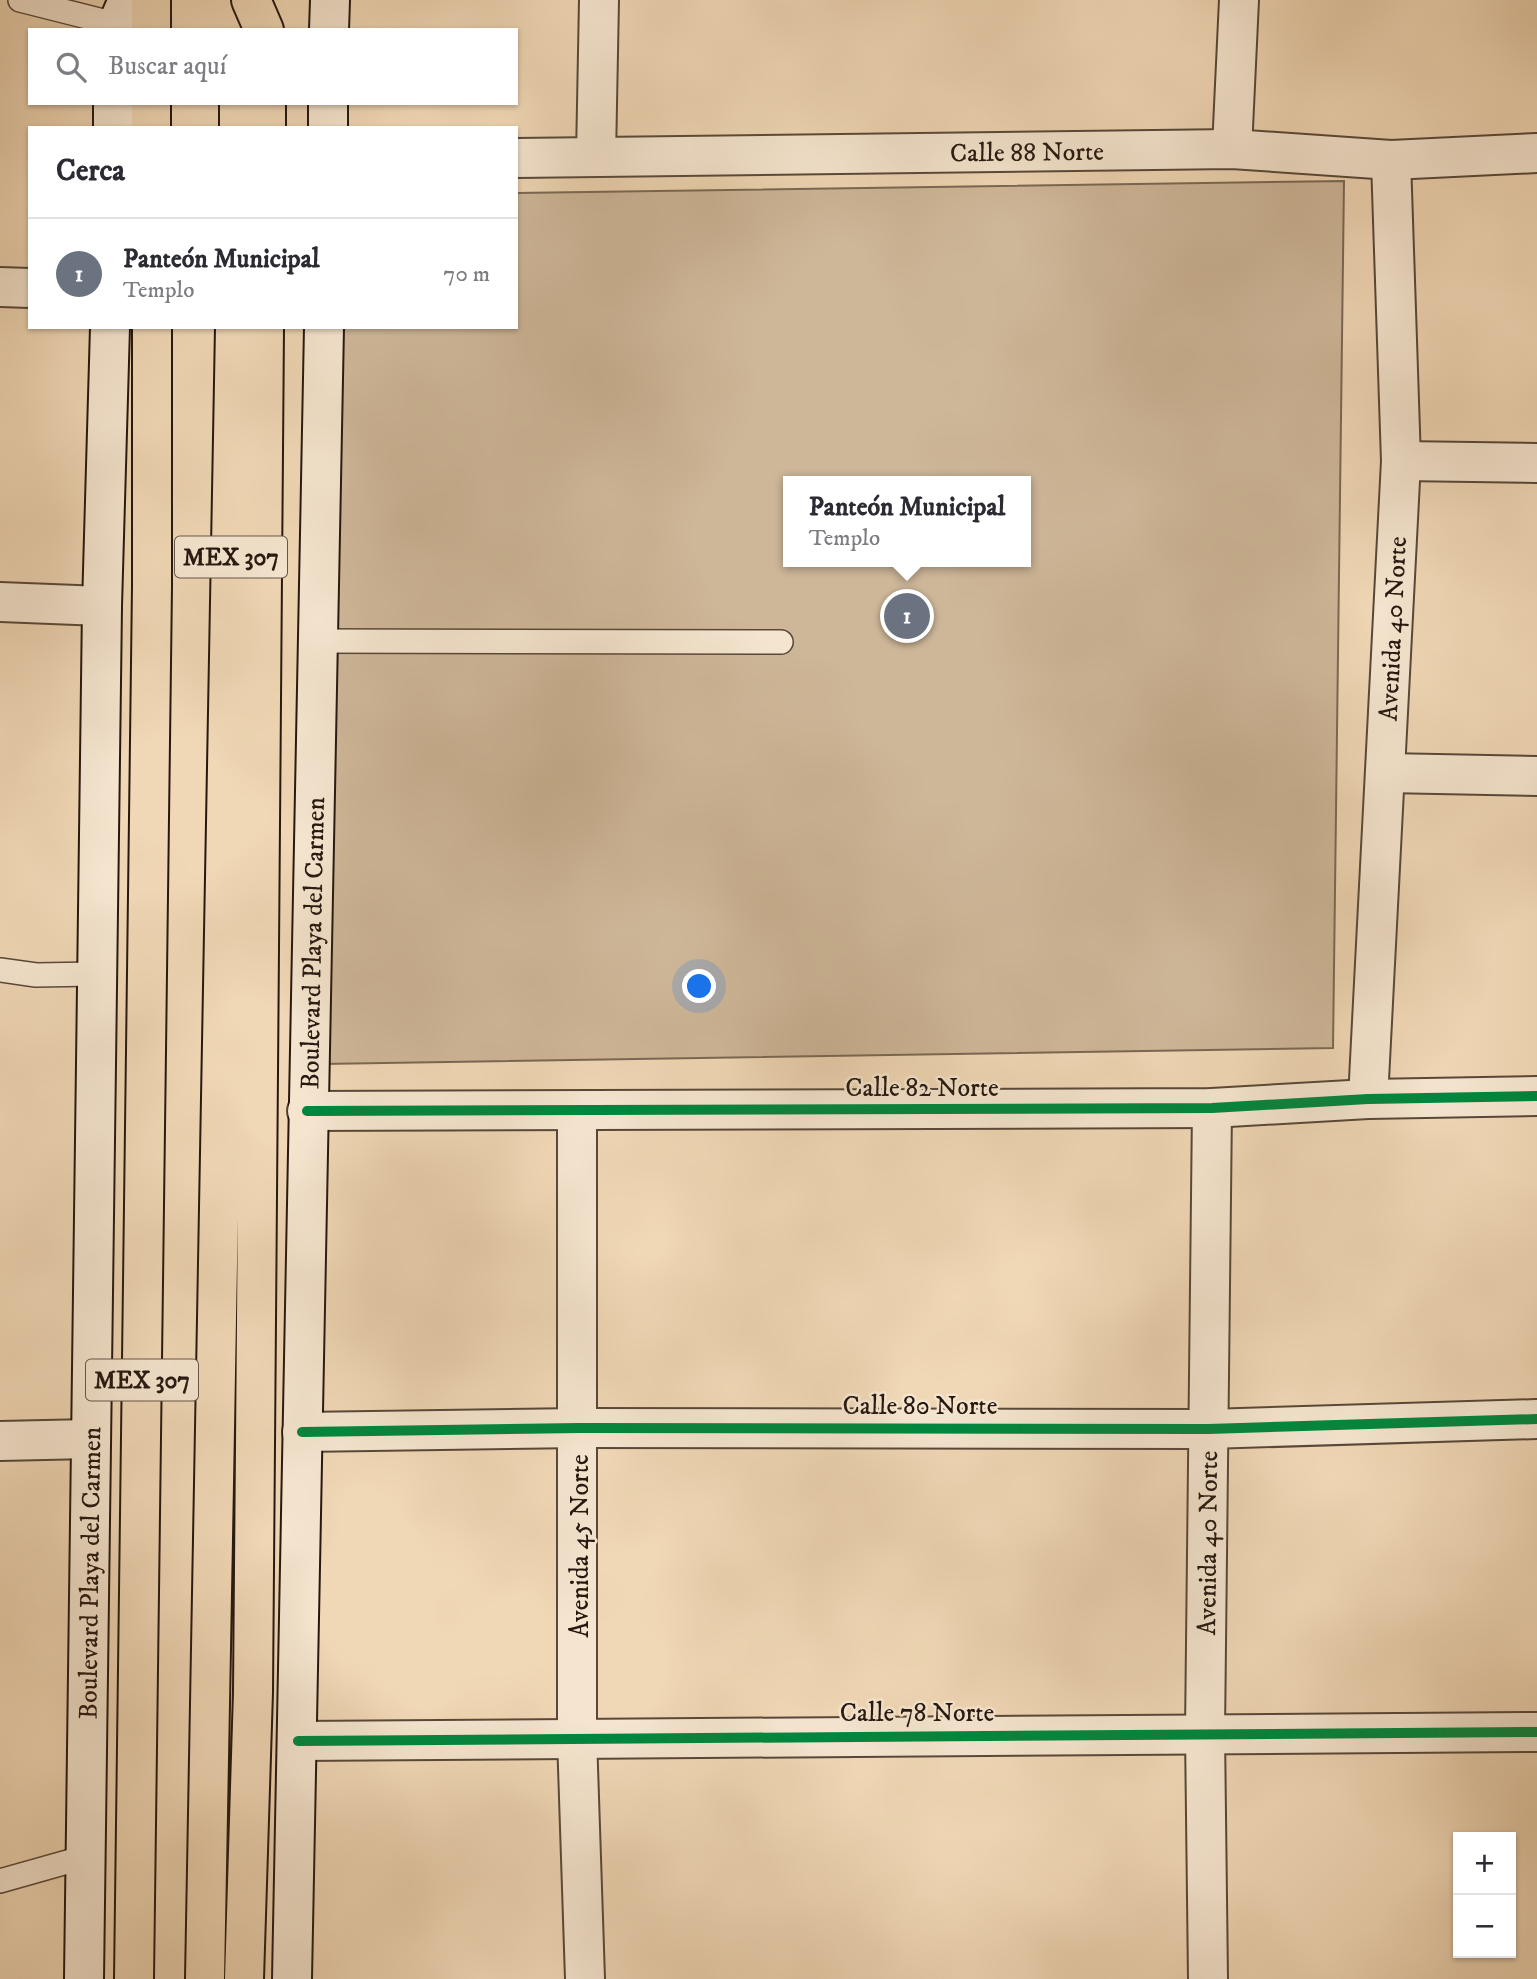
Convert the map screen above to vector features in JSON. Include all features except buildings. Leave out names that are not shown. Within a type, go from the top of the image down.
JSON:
[{"type":"highway","points":[[127,21],[151,0]]},
{"type":"highway","points":[[240,28],[241,0]]},
{"type":"highway","points":[[251,0],[263,28]]},
{"type":"highway","points":[[151,105],[151,126]]},
{"type":"highway","points":[[239,105],[239,126]]},
{"type":"highway","points":[[266,105],[266,126]]},
{"type":"highway","name":"MEX 307","points":[[134,1979],[150,782],[152,329]]},
{"type":"highway","name":"MEX 307","points":[[205,1979],[235,329]]},
{"type":"highway","points":[[244,1979],[253,1678],[264,329]]},
{"type":"street","points":[[329,28],[330,0]]},
{"type":"street","points":[[596,157],[599,0]]},
{"type":"street","points":[[1232,149],[1239,0]]},
{"type":"street","points":[[113,105],[113,126]]},
{"type":"street","points":[[328,105],[328,126]]},
{"type":"street","name":"Calle 88 Norte","points":[[518,158],[1232,149],[1391,160],[1537,153]]},
{"type":"street","name":"Avenida 40 Norte","points":[[1368,1099],[1401,461],[1391,160]]},
{"type":"street","points":[[0,288],[28,288]]},
{"type":"street","name":"Boulevard Playa del Carmen","points":[[84,1979],[96,974],[110,329]]},
{"type":"street","name":"Boulevard Playa del Carmen","points":[[292,1979],[324,329]]},
{"type":"street","points":[[1401,461],[1537,463]]},
{"type":"street","points":[[0,602],[102,606]]},
{"type":"street","points":[[1386,773],[1537,776]]},
{"type":"street","name":"Calle 82 Norte","points":[[307,1111],[1212,1108],[1368,1099],[1537,1096]]},
{"type":"street","name":"Avenida 40 Norte","points":[[1208,1979],[1205,1733],[1212,1108]]},
{"type":"street","name":"Avenida 45 Norte","points":[[577,1112],[580,1428],[578,1737],[585,1979]]},
{"type":"street","name":"Calle 80 Norte","points":[[302,1432],[580,1428],[1208,1429],[1537,1419]]},
{"type":"street","points":[[0,1441],[90,1439]]},
{"type":"street","name":"Calle 78 Norte","points":[[298,1741],[1537,1732]]},
{"type":"lane","points":[[20,0],[127,21]]},
{"type":"lane","points":[[317,641],[781,642]]},
{"type":"lane","points":[[0,970],[36,975],[96,974]]},
{"type":"lane","points":[[0,1881],[85,1857]]},
{"type":"shaded area","points":[[1344,181],[1333,1048],[322,1064],[336,329],[518,329],[518,193]]},
{"type":"cycle path","points":[[307,1111],[1212,1108],[1368,1099],[1537,1096]]},
{"type":"cycle path","points":[[302,1432],[580,1428],[1208,1429],[1537,1419]]},
{"type":"cycle path","points":[[298,1741],[1537,1732]]},
{"type":"place","name":"Panteón Municipal","points":[[907,616]]}]
